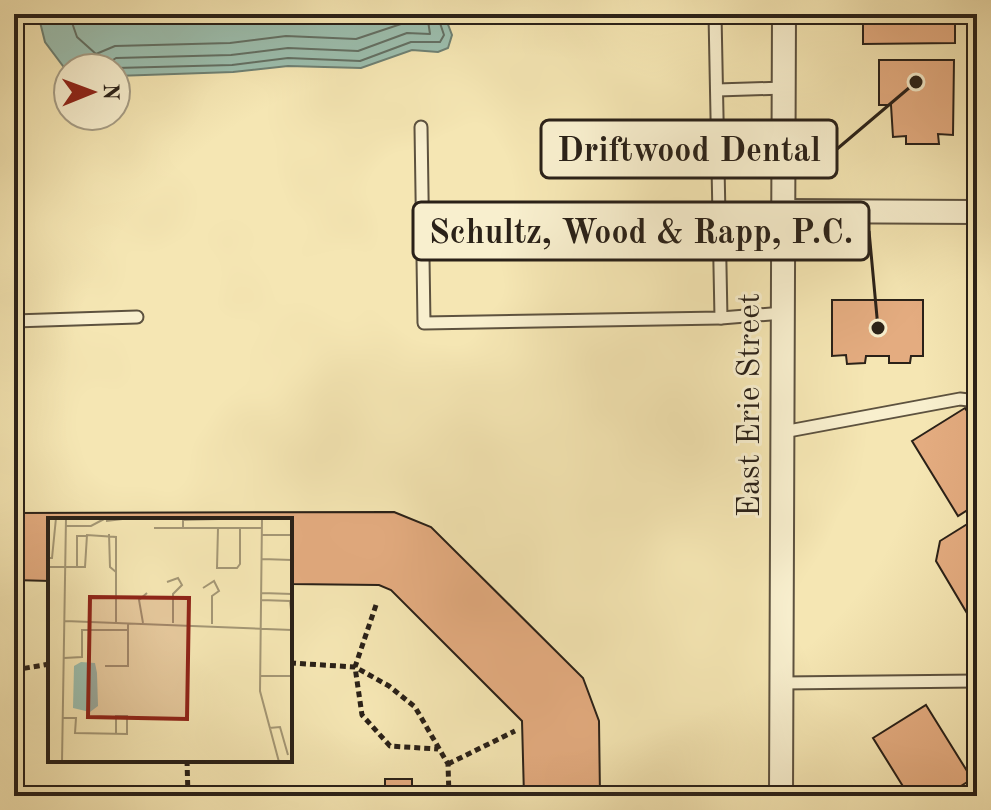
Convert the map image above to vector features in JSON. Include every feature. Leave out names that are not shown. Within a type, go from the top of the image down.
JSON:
[{"type":"street","name":"East Erie Street","points":[[781,796],[784,14]]},
{"type":"street","points":[[784,211],[977,212]]},
{"type":"lane","points":[[715,14],[721,318]]},
{"type":"lane","points":[[717,90],[784,88]]},
{"type":"lane","points":[[421,127],[424,323],[721,318],[783,313]]},
{"type":"lane","points":[[14,321],[137,317]]},
{"type":"lane","points":[[783,432],[960,399],[977,401]]},
{"type":"lane","points":[[782,683],[977,681]]},
{"type":"path","points":[[376,605],[355,667],[362,715],[390,746],[439,749]]},
{"type":"path","points":[[14,648],[23,666]]},
{"type":"path","points":[[292,663],[355,667],[389,686],[415,707],[448,764],[449,796]]},
{"type":"path","points":[[14,670],[23,666],[48,664]]},
{"type":"path","points":[[448,764],[515,731]]},
{"type":"path","points":[[187,762],[188,796]]},
{"type":"water","points":[[38,14],[444,14],[452,35],[448,48],[438,52],[412,50],[361,68],[288,66],[233,72],[132,75],[132,52],[52,52],[45,42]]},
{"type":"building","points":[[863,14],[955,14],[955,43],[863,44]]},
{"type":"building","points":[[879,60],[954,60],[953,135],[938,134],[939,144],[906,144],[906,136],[893,137],[891,105],[879,105]]},
{"type":"building","points":[[832,300],[923,300],[923,356],[911,356],[910,363],[889,363],[889,356],[866,356],[865,363],[847,364],[846,355],[832,356]]},
{"type":"building","points":[[965,408],[977,427],[977,504],[958,516],[912,441]]},
{"type":"building","points":[[394,512],[431,527],[583,678],[599,721],[600,796],[524,796],[522,721],[391,590],[379,585],[292,584],[292,518],[48,518],[48,581],[14,580],[14,513]]},
{"type":"building","points":[[977,518],[977,630],[936,561],[940,541]]},
{"type":"building","points":[[926,705],[972,779],[945,796],[909,796],[873,738]]},
{"type":"building","points":[[385,779],[412,779],[412,796],[385,796]]},
{"type":"place","name":"Driftwood Dental","points":[[916,82]]},
{"type":"place","name":"Schultz, Wood & Rapp, P.C.","points":[[878,328]]}]
